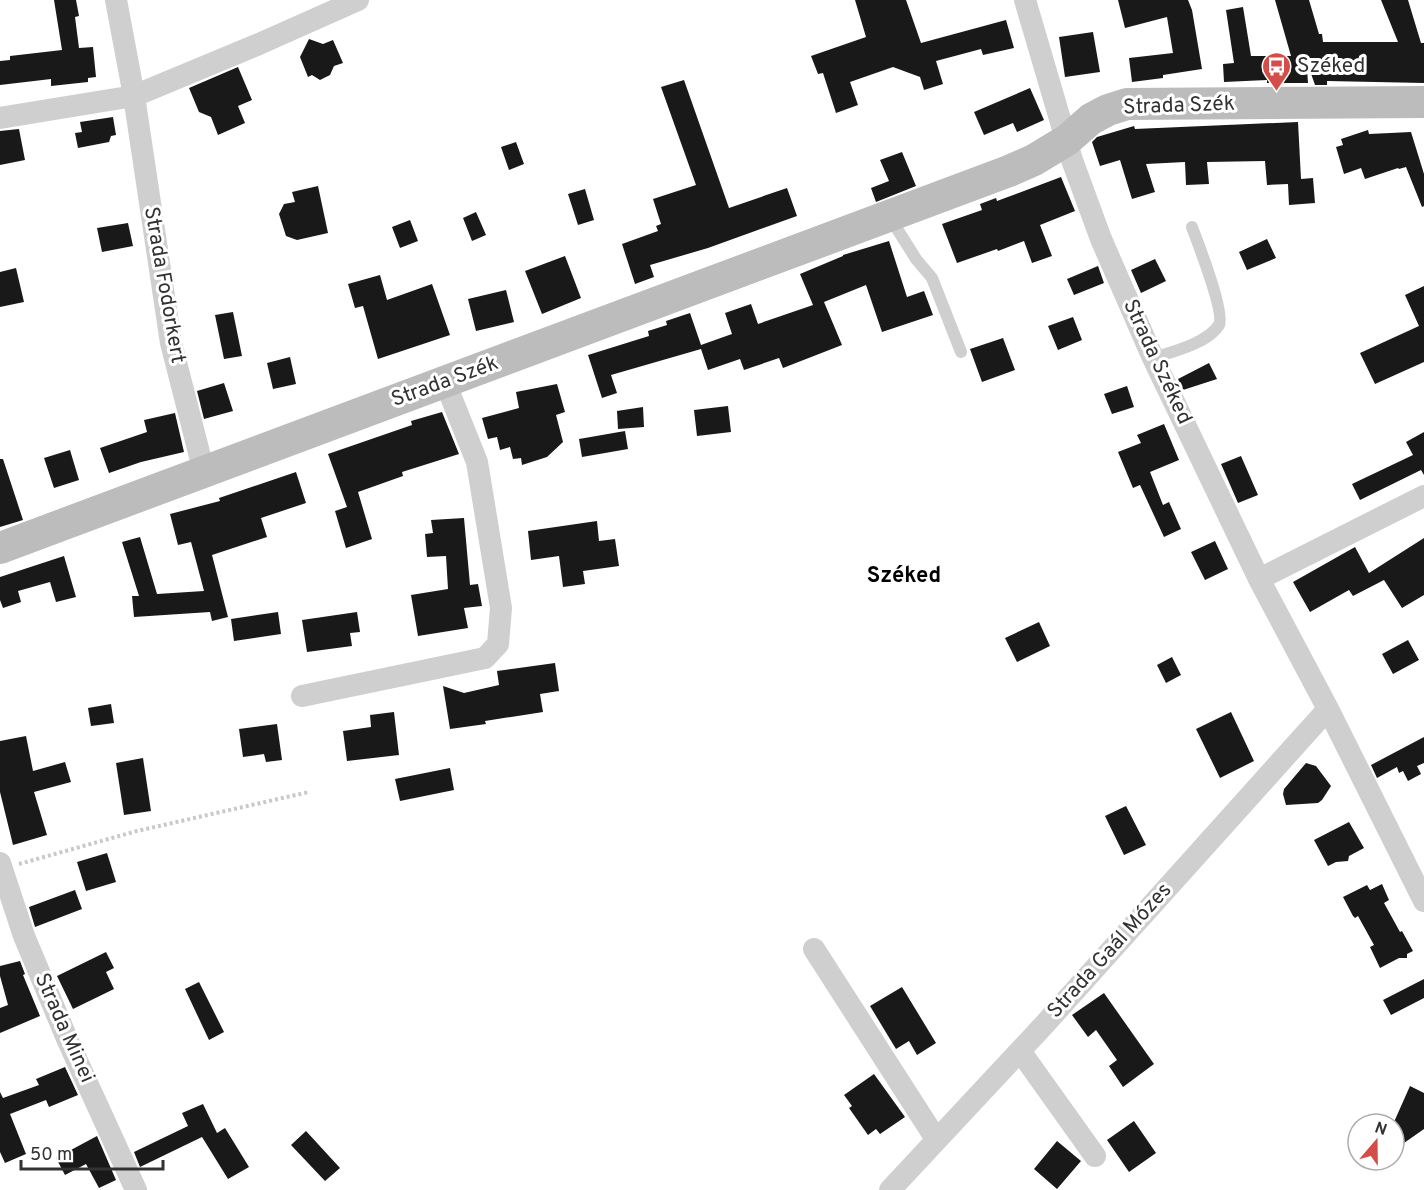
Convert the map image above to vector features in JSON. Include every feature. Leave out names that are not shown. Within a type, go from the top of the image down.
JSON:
[{"type":"street","name":"Strada Fodorkert","points":[[116,0],[134,96],[171,343],[204,472]]},
{"type":"street","points":[[0,118],[134,96],[358,0]]},
{"type":"street","name":"Strada Széked","points":[[1025,0],[1067,140],[1101,239],[1153,358],[1259,579],[1328,709],[1424,901]]},
{"type":"street","name":"Strada Szék","points":[[0,548],[1009,171],[1034,160],[1067,140],[1091,119],[1127,104],[1424,102]]},
{"type":"street","points":[[302,696],[485,658],[498,644],[501,608],[477,462],[445,381]]},
{"type":"street","points":[[1259,579],[1424,496]]},
{"type":"street","name":"Strada Gaál Mózes","points":[[890,1190],[1020,1051],[1328,709]]},
{"type":"street","name":"Strada Minei","points":[[1,866],[24,936],[45,988],[136,1190]]},
{"type":"street","points":[[814,950],[936,1140]]},
{"type":"street","points":[[1020,1051],[1095,1156]]},
{"type":"lane","points":[[889,216],[916,259],[932,278],[961,352]]},
{"type":"lane","points":[[1153,358],[1191,345],[1218,327],[1221,319],[1192,227]]},
{"type":"path","points":[[1,866],[137,831],[309,792]]},
{"type":"building","points":[[54,0],[76,0],[79,16],[75,17],[79,48],[93,47],[96,77],[88,78],[88,82],[51,86],[51,79],[0,85],[0,61],[10,60],[10,56],[62,50]]},
{"type":"building","points":[[855,0],[906,0],[921,43],[1006,20],[1014,48],[983,55],[981,49],[936,61],[943,84],[924,90],[920,77],[893,67],[850,82],[858,105],[836,113],[823,73],[818,74],[811,56],[866,37]]},
{"type":"building","points":[[1118,0],[1188,0],[1192,10],[1202,69],[1132,82],[1129,58],[1173,53],[1167,17],[1125,28]]},
{"type":"building","points":[[1275,0],[1309,0],[1323,42],[1398,42],[1381,0],[1408,0],[1421,43],[1424,43],[1424,83],[1327,81],[1327,85],[1315,85],[1309,68],[1307,69],[1308,83],[1267,83],[1267,80],[1224,82],[1223,64],[1234,63],[1226,10],[1243,7],[1251,56],[1291,56]]},
{"type":"building","points":[[1093,32],[1100,72],[1065,77],[1059,37]]},
{"type":"building","points":[[309,39],[323,44],[333,40],[343,63],[334,66],[330,75],[320,80],[312,75],[308,77],[300,57]]},
{"type":"building","points":[[238,67],[252,100],[238,106],[245,123],[218,135],[211,117],[199,112],[189,88]]},
{"type":"building","points":[[684,80],[729,208],[787,188],[797,216],[708,248],[650,265],[654,277],[635,284],[622,244],[658,231],[656,226],[661,224],[653,199],[696,185],[661,87]]},
{"type":"building","points":[[1030,88],[1044,120],[1017,132],[1013,123],[984,135],[974,112]]},
{"type":"building","points":[[113,117],[116,135],[111,136],[109,142],[78,148],[75,133],[82,132],[80,122]]},
{"type":"building","points":[[1298,122],[1301,179],[1313,178],[1315,203],[1289,205],[1288,184],[1267,185],[1265,161],[1207,162],[1209,184],[1186,185],[1185,162],[1146,164],[1155,192],[1132,199],[1120,160],[1100,166],[1092,142],[1097,137],[1134,126],[1135,129]]},
{"type":"building","points":[[19,129],[25,160],[0,165],[0,131]]},
{"type":"building","points":[[1368,130],[1369,134],[1411,132],[1424,174],[1424,206],[1422,207],[1406,167],[1365,179],[1361,168],[1344,174],[1336,147],[1343,145],[1341,139]]},
{"type":"building","points":[[516,142],[524,164],[509,170],[501,147]]},
{"type":"building","points":[[902,152],[916,186],[876,202],[871,188],[889,181],[880,160]]},
{"type":"building","points":[[1061,177],[1075,211],[1040,225],[1052,256],[1032,263],[1024,241],[957,263],[942,224],[982,210],[980,204],[996,198],[997,201]]},
{"type":"building","points":[[318,186],[328,233],[297,240],[286,236],[279,214],[284,204],[295,202],[292,192]]},
{"type":"building","points":[[585,189],[594,220],[578,225],[568,194]]},
{"type":"building","points":[[476,212],[486,235],[472,241],[463,218]]},
{"type":"building","points":[[410,220],[418,241],[400,248],[392,227]]},
{"type":"building","points":[[128,223],[133,246],[102,252],[97,228]]},
{"type":"building","points":[[1267,239],[1276,258],[1247,270],[1239,252]]},
{"type":"building","points":[[889,241],[907,297],[924,291],[933,315],[882,332],[866,285],[824,302],[842,345],[783,368],[779,358],[744,370],[740,359],[708,370],[701,349],[611,375],[617,393],[602,398],[588,355],[649,336],[648,331],[667,325],[666,321],[690,313],[701,345],[732,334],[725,313],[751,304],[758,324],[813,305],[800,274],[843,255]]},
{"type":"building","points":[[565,256],[581,298],[542,314],[525,271]]},
{"type":"building","points":[[1155,259],[1166,281],[1141,293],[1131,270]]},
{"type":"building","points":[[1098,266],[1104,283],[1074,295],[1067,279]]},
{"type":"building","points":[[16,268],[24,302],[0,307],[0,272]]},
{"type":"building","points":[[380,275],[387,300],[432,284],[450,335],[378,359],[363,306],[355,308],[348,284]]},
{"type":"building","points":[[1424,286],[1424,362],[1375,384],[1360,353],[1419,326],[1405,295]]},
{"type":"building","points":[[506,290],[514,322],[476,331],[468,299]]},
{"type":"building","points":[[233,312],[242,356],[224,359],[215,315]]},
{"type":"building","points":[[1073,317],[1082,340],[1058,350],[1048,326]]},
{"type":"building","points":[[1003,338],[1015,370],[982,382],[970,349]]},
{"type":"building","points":[[290,357],[296,384],[273,389],[267,363]]},
{"type":"building","points":[[1209,363],[1217,379],[1183,390],[1178,379]]},
{"type":"building","points":[[224,383],[233,411],[204,419],[197,391]]},
{"type":"building","points":[[557,384],[565,412],[556,415],[563,442],[547,457],[522,465],[521,458],[513,459],[510,447],[500,450],[497,437],[488,439],[482,418],[519,408],[516,392]]},
{"type":"building","points":[[1127,386],[1134,407],[1112,414],[1104,394]]},
{"type":"building","points":[[728,406],[731,432],[697,436],[694,410]]},
{"type":"building","points":[[643,407],[644,427],[618,429],[617,411]]},
{"type":"building","points":[[442,412],[459,454],[402,472],[403,476],[358,492],[372,539],[346,548],[335,511],[347,507],[328,454],[412,425],[411,421]]},
{"type":"building","points":[[175,413],[184,452],[141,462],[109,473],[100,448],[147,432],[144,420]]},
{"type":"building","points":[[1164,424],[1179,460],[1150,472],[1163,505],[1169,502],[1181,529],[1164,537],[1140,485],[1133,488],[1118,452],[1141,443],[1137,435]]},
{"type":"building","points":[[625,431],[628,449],[582,457],[579,439]]},
{"type":"building","points":[[1424,432],[1424,475],[1421,470],[1360,500],[1352,484],[1413,455],[1406,442]]},
{"type":"building","points":[[70,450],[79,480],[54,488],[44,458]]},
{"type":"building","points":[[1241,456],[1258,495],[1238,503],[1221,464]]},
{"type":"building","points":[[0,459],[3,459],[23,520],[0,527]]},
{"type":"building","points":[[296,472],[306,503],[261,518],[267,537],[212,555],[228,617],[212,621],[210,612],[134,617],[132,596],[139,596],[122,542],[140,537],[157,594],[204,591],[191,542],[178,545],[170,514],[220,501],[219,498]]},
{"type":"building","points":[[464,518],[470,585],[478,584],[482,606],[464,608],[468,628],[418,636],[411,595],[448,589],[446,556],[427,557],[425,534],[433,533],[431,520]]},
{"type":"building","points":[[597,521],[599,541],[615,539],[619,566],[583,571],[585,584],[563,587],[559,556],[531,560],[528,531]]},
{"type":"building","points":[[1424,538],[1424,595],[1402,608],[1384,580],[1353,596],[1349,590],[1310,612],[1293,582],[1355,547],[1369,573]]},
{"type":"building","points":[[1215,541],[1228,569],[1205,580],[1191,552]]},
{"type":"building","points":[[64,556],[76,597],[56,602],[50,582],[18,591],[21,602],[3,608],[0,600],[0,577]]},
{"type":"building","points":[[278,612],[281,634],[234,641],[231,619]]},
{"type":"building","points":[[357,612],[360,632],[350,633],[352,646],[307,652],[302,620]]},
{"type":"building","points":[[1039,622],[1050,646],[1017,662],[1005,638]]},
{"type":"building","points":[[1408,640],[1419,660],[1393,674],[1382,654]]},
{"type":"building","points":[[1172,657],[1181,675],[1166,683],[1157,665]]},
{"type":"building","points":[[555,663],[559,691],[540,694],[543,712],[450,729],[443,686],[464,693],[499,685],[497,671]]},
{"type":"building","points":[[111,704],[114,723],[91,726],[88,708]]},
{"type":"building","points":[[394,712],[399,755],[347,761],[343,731],[371,727],[370,715]]},
{"type":"building","points":[[1231,712],[1254,761],[1220,778],[1196,729]]},
{"type":"building","points":[[277,724],[282,760],[266,762],[264,754],[243,757],[239,729]]},
{"type":"building","points":[[26,736],[33,771],[65,762],[71,782],[34,792],[47,835],[13,845],[0,792],[0,741]]},
{"type":"building","points":[[1424,737],[1424,763],[1417,766],[1421,774],[1408,781],[1403,771],[1399,773],[1397,767],[1377,778],[1371,765]]},
{"type":"building","points":[[143,758],[151,811],[124,815],[116,763]]},
{"type":"building","points":[[1306,763],[1316,766],[1331,786],[1318,803],[1286,805],[1284,789]]},
{"type":"building","points":[[450,768],[454,790],[400,801],[395,779]]},
{"type":"building","points":[[1126,806],[1146,845],[1124,855],[1105,816]]},
{"type":"building","points":[[1349,822],[1364,848],[1349,856],[1348,861],[1336,862],[1328,866],[1314,840]]},
{"type":"building","points":[[107,853],[116,882],[86,891],[77,862]]},
{"type":"building","points":[[1382,884],[1389,900],[1384,903],[1413,951],[1407,954],[1407,958],[1399,958],[1380,968],[1370,947],[1374,945],[1358,916],[1355,918],[1353,916],[1343,897],[1367,885],[1370,890]]},
{"type":"building","points":[[75,890],[82,909],[35,927],[29,907]]},
{"type":"building","points":[[106,952],[114,968],[106,972],[114,989],[73,1009],[57,976]]},
{"type":"building","points":[[20,961],[25,974],[23,975],[40,1016],[0,1033],[0,1008],[8,1005],[0,976],[0,966]]},
{"type":"building","points":[[1424,979],[1424,998],[1391,1015],[1383,1000]]},
{"type":"building","points":[[199,982],[224,1032],[209,1040],[185,989]]},
{"type":"building","points":[[902,987],[936,1043],[917,1055],[909,1041],[896,1049],[870,1006]]},
{"type":"building","points":[[1104,993],[1154,1064],[1123,1087],[1109,1066],[1117,1060],[1096,1030],[1088,1037],[1072,1015]]},
{"type":"building","points":[[65,1067],[78,1095],[49,1107],[46,1100],[10,1114],[26,1154],[5,1163],[0,1152],[0,1092],[3,1098],[39,1085],[36,1079]]},
{"type":"building","points":[[874,1074],[905,1117],[880,1134],[876,1129],[868,1135],[849,1108],[852,1106],[844,1095]]},
{"type":"building","points":[[1410,1086],[1424,1093],[1424,1129],[1406,1142],[1406,1112],[1398,1112]]},
{"type":"building","points":[[203,1104],[217,1133],[225,1128],[249,1167],[228,1179],[202,1137],[140,1167],[134,1152],[188,1126],[182,1113]]},
{"type":"building","points":[[1134,1121],[1156,1153],[1129,1172],[1107,1140]]},
{"type":"building","points":[[306,1131],[340,1168],[325,1181],[291,1145]]},
{"type":"building","points":[[97,1136],[116,1180],[99,1188],[86,1164],[65,1175],[56,1158]]},
{"type":"building","points":[[1057,1141],[1081,1161],[1057,1189],[1034,1169]]},
{"type":"place","name":"Széked","points":[[1276,92]]},
{"type":"district","name":"Széked","points":[[904,576]]}]
